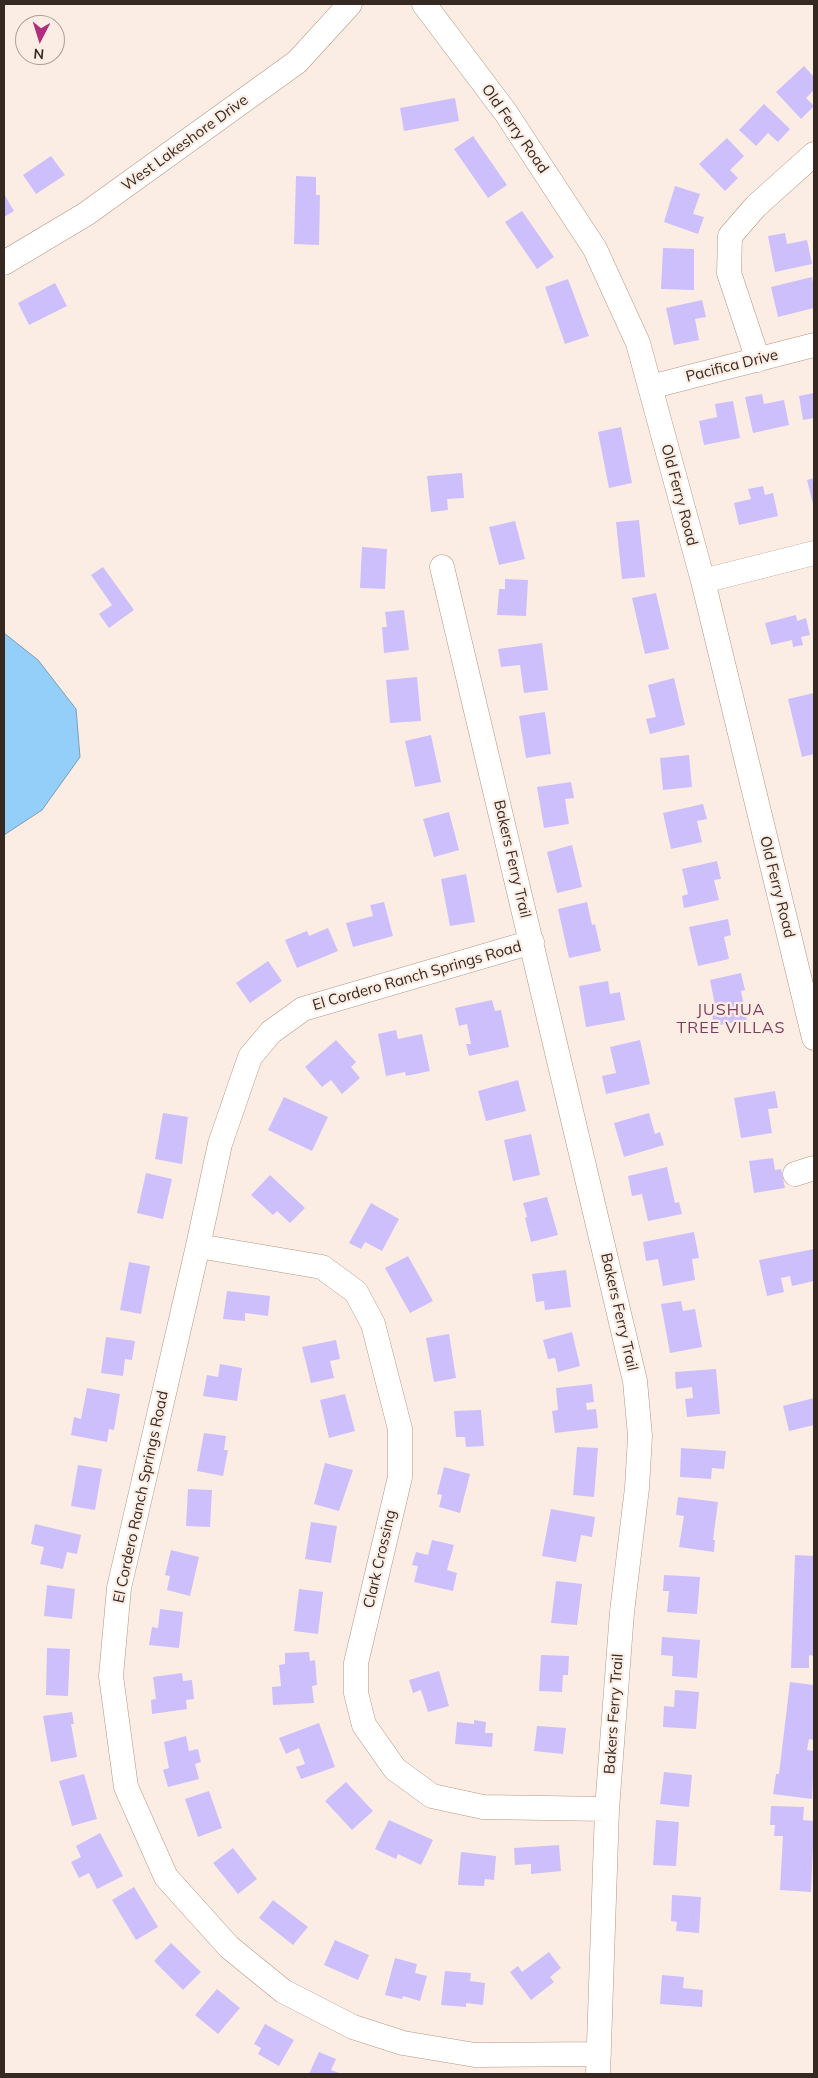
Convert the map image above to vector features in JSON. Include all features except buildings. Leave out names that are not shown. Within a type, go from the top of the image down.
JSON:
[{"type":"street","name":"West Lakeshore Drive","points":[[4,263],[86,214],[297,62],[350,4]]},
{"type":"street","name":"Old Ferry Road","points":[[424,4],[506,113],[596,249],[638,343],[703,581],[814,1038]]},
{"type":"street","points":[[758,360],[729,273],[730,236],[756,206],[814,154]]},
{"type":"street","name":"Pacifica Drive","points":[[650,387],[814,345]]},
{"type":"street","points":[[703,581],[814,553]]},
{"type":"street","name":"Bakers Ferry Trail","points":[[442,566],[635,1381],[640,1436],[638,1488],[622,1612],[607,1809],[598,2064]]},
{"type":"street","name":"El Cordero Ranch Springs Road","points":[[532,942],[303,1009],[271,1032],[250,1057],[220,1144],[118,1588],[111,1676],[126,1787],[166,1877],[229,1947],[283,1991],[353,2027],[403,2043],[475,2054],[598,2064]]},
{"type":"street","name":"Clark Crossing","points":[[198,1246],[322,1267],[356,1292],[373,1324],[400,1428],[400,1477],[356,1662],[356,1693],[364,1725],[395,1769],[432,1796],[483,1807],[607,1809]]},
{"type":"water","points":[[4,633],[38,660],[76,709],[80,757],[42,810],[4,835]]},
{"type":"district","name":"JUSHUA TREE VILLAS","points":[[731,1019]]}]
